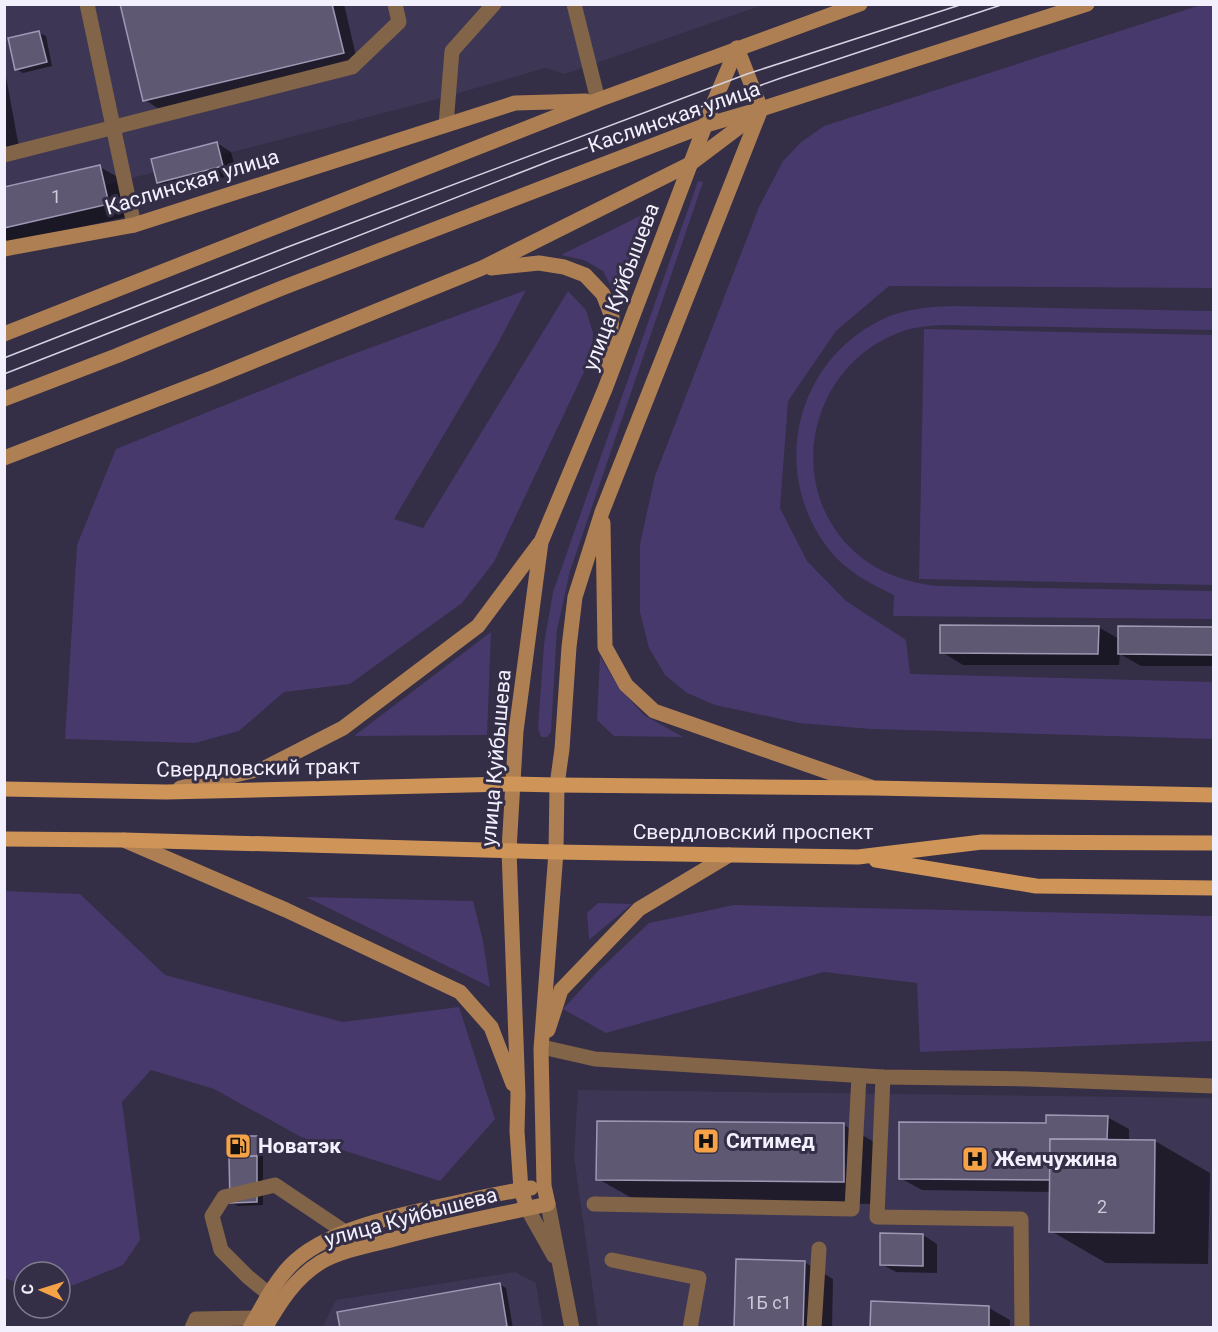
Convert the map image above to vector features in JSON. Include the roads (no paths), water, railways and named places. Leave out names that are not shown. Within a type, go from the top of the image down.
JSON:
[{"type":"main road","points":[[4,334],[598,100],[860,4]]},
{"type":"main road","name":"Каслинская улица","points":[[4,399],[282,288],[706,125],[761,110],[1087,4]]},
{"type":"main road","points":[[548,1204],[544,1186],[542,1047],[555,852],[557,785],[575,597],[602,512],[761,110],[737,48]]},
{"type":"main road","name":"улица Куйбышева","points":[[257,1324],[269,1294],[290,1266],[312,1248],[345,1232],[395,1216],[521,1190],[517,1131],[518,1095],[509,850],[516,731],[541,542],[605,389],[690,164],[737,48]]},
{"type":"main road","name":"Каслинская улица","points":[[4,249],[134,225],[514,104],[598,100]]},
{"type":"main road","points":[[4,458],[212,378],[482,268],[690,164],[761,110]]},
{"type":"main road","points":[[482,268],[539,263],[564,267],[585,275],[603,294],[612,317],[605,389]]},
{"type":"main road","points":[[602,512],[605,647],[626,685],[654,711],[874,788]]},
{"type":"main road","points":[[166,792],[266,768],[343,728],[478,626],[541,542]]},
{"type":"main road","points":[[513,784],[1214,795]]},
{"type":"main road","name":"Свердловский тракт","points":[[4,789],[166,792],[513,784]]},
{"type":"main road","points":[[4,839],[509,850]]},
{"type":"main road","points":[[124,840],[286,910],[460,992],[491,1027],[518,1095]]},
{"type":"main road","name":"Свердловский проспект","points":[[509,850],[858,857],[982,842],[1214,843]]},
{"type":"main road","points":[[542,1047],[561,990],[639,909],[729,855]]},
{"type":"main road","points":[[858,857],[1035,886],[1214,888]]},
{"type":"main road","points":[[527,1208],[521,1190],[544,1186]]},
{"type":"main road","name":"улица Куйбышева","points":[[257,1324],[300,1278],[322,1261],[352,1250],[426,1230],[548,1204]]},
{"type":"street","points":[[87,4],[134,225]]},
{"type":"street","points":[[4,154],[352,67],[399,22],[395,4]]},
{"type":"street","points":[[446,126],[452,51],[494,4]]},
{"type":"street","points":[[574,4],[598,100]]},
{"type":"street","points":[[542,1047],[595,1059],[860,1076],[1214,1086]]},
{"type":"street","points":[[594,1204],[852,1209],[860,1076]]},
{"type":"street","points":[[883,1077],[877,1217],[1021,1219],[1022,1328]]},
{"type":"street","points":[[269,1294],[221,1250],[213,1216],[224,1197],[275,1185],[345,1232]]},
{"type":"street","points":[[548,1204],[572,1328]]},
{"type":"street","points":[[527,1208],[560,1267]]},
{"type":"street","points":[[814,1328],[819,1249]]},
{"type":"street","points":[[612,1260],[699,1278],[690,1328]]},
{"type":"street","points":[[194,1323],[257,1324]]},
{"type":"tram line","points":[[4,358],[285,248],[747,74],[963,4]]},
{"type":"tram line","points":[[4,374],[555,159],[781,78],[1004,4]]},
{"type":"place","name":"Ситимед","points":[[706,1141]]},
{"type":"place","name":"Новатэк","points":[[238,1146]]},
{"type":"place","name":"Жемчужина","points":[[975,1159]]}]
